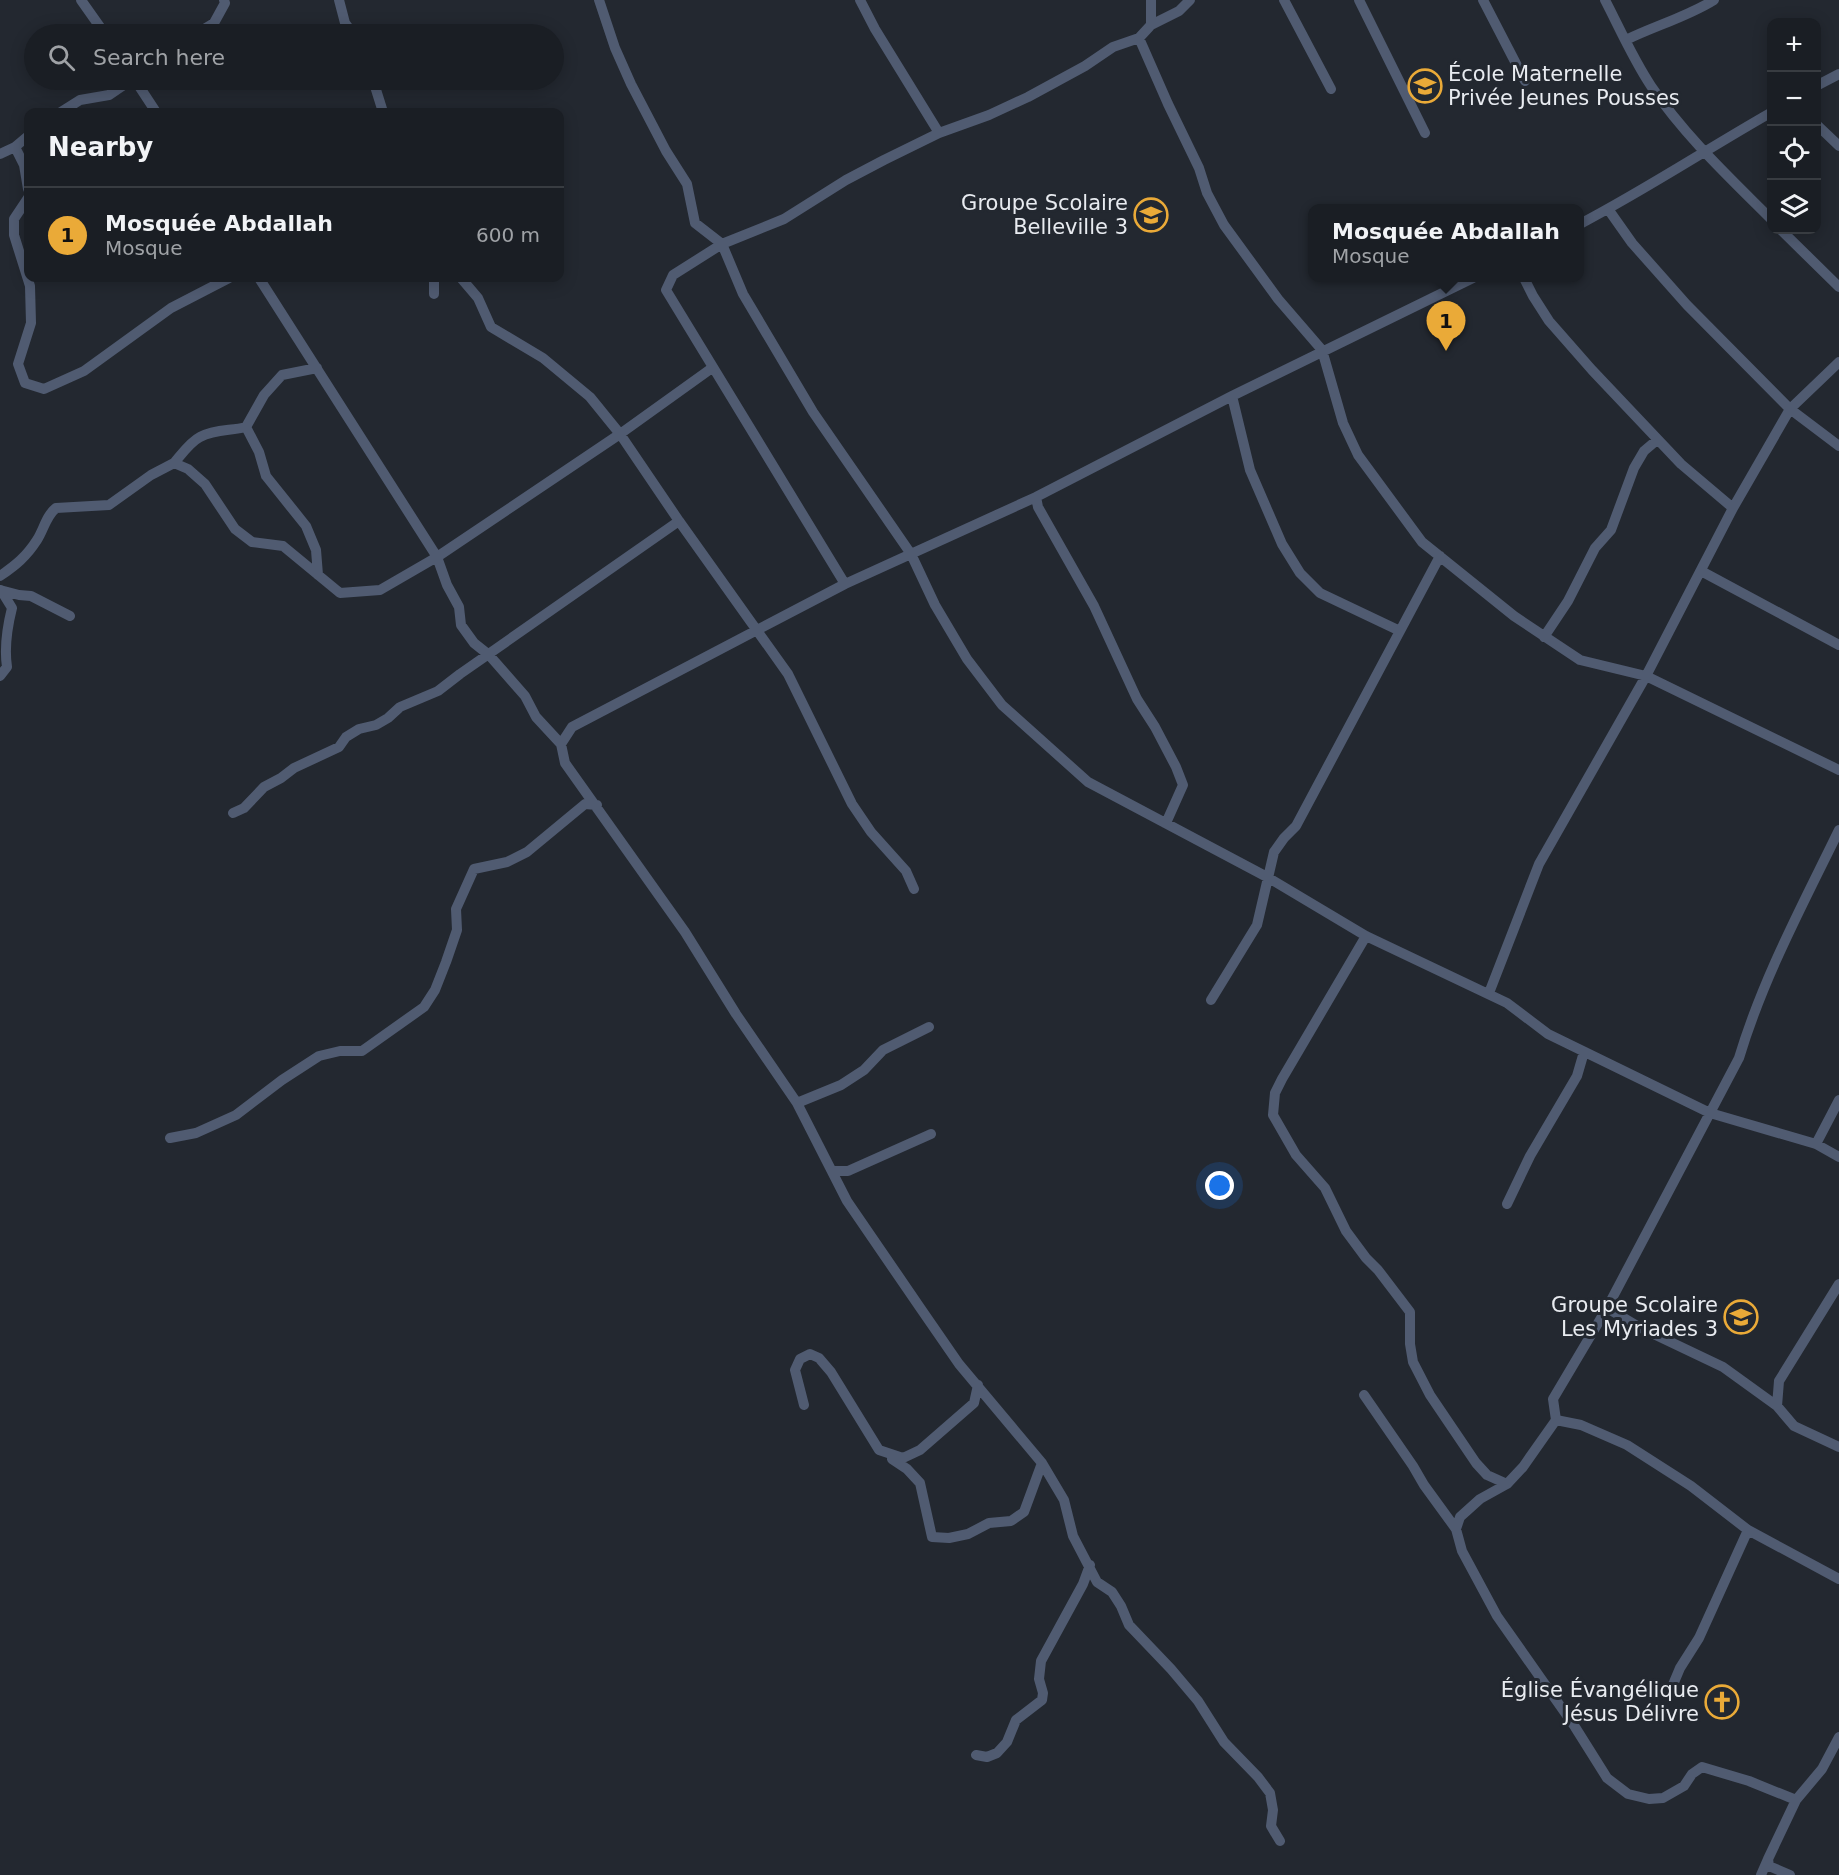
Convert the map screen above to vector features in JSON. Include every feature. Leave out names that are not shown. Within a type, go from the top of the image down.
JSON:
[{"type":"street","points":[[81,0],[98,24]]},
{"type":"street","points":[[339,0],[346,24]]},
{"type":"street","points":[[598,0],[631,84],[666,151],[687,184],[695,224],[722,244],[743,294],[813,412],[911,554],[935,605],[967,659],[1002,705],[1088,782],[1267,877],[1366,936],[1489,993],[1507,1003],[1548,1034],[1710,1113],[1816,1144],[1839,1157]]},
{"type":"street","points":[[860,0],[875,29],[939,133]]},
{"type":"street","points":[[1151,0],[1151,24]]},
{"type":"street","points":[[845,584],[666,290],[674,275],[722,244],[784,219],[846,180],[939,133],[989,115],[1076,70],[1113,47],[1139,38],[1151,24],[1179,11],[1190,0]]},
{"type":"street","points":[[1284,0],[1331,89]]},
{"type":"street","points":[[1359,0],[1425,133]]},
{"type":"street","points":[[1483,0],[1525,81]]},
{"type":"street","points":[[1605,0],[1650,85],[1702,151],[1767,215]]},
{"type":"street","points":[[1626,40],[1700,9],[1714,0]]},
{"type":"street","points":[[212,24],[227,1]]},
{"type":"street","points":[[1139,38],[1199,168],[1207,193],[1224,225],[1278,299],[1322,350],[1343,423],[1358,455],[1422,542],[1514,616],[1580,660],[1646,676],[1839,770]]},
{"type":"street","points":[[1821,83],[1839,74]]},
{"type":"street","points":[[67,108],[80,100],[109,95],[117,90]]},
{"type":"street","points":[[140,90],[153,108]]},
{"type":"street","points":[[376,90],[382,108]]},
{"type":"street","points":[[1584,222],[1767,115]]},
{"type":"street","points":[[1818,126],[1839,146]]},
{"type":"street","points":[[0,154],[15,147],[24,139]]},
{"type":"street","points":[[15,147],[24,165]]},
{"type":"street","points":[[24,204],[14,219],[14,235],[24,267]]},
{"type":"street","points":[[1608,209],[1632,243],[1687,304],[1791,409],[1839,446]]},
{"type":"street","points":[[1785,234],[1839,287]]},
{"type":"street","points":[[29,282],[31,323],[18,364],[24,383],[44,389],[84,371],[171,308],[221,282]]},
{"type":"street","points":[[262,282],[437,557],[447,585],[459,608],[461,625],[474,643],[489,655],[525,696],[536,717],[561,744],[564,763],[597,805],[685,932],[736,1014],[796,1103],[847,1200],[959,1364],[1042,1463],[1064,1500],[1073,1536],[1098,1582],[1112,1592],[1122,1606],[1128,1625],[1172,1669],[1198,1701],[1224,1742],[1258,1777],[1270,1793],[1273,1810],[1271,1827],[1280,1841]]},
{"type":"street","points":[[434,282],[434,294]]},
{"type":"street","points":[[464,282],[478,298],[491,327],[551,364],[590,397],[620,434],[788,674],[852,804],[871,832],[906,871],[914,889]]},
{"type":"street","points":[[561,744],[572,727],[845,584],[1035,497],[1322,350],[1465,282]]},
{"type":"street","points":[[1526,282],[1549,321],[1657,440],[1681,464],[1733,508]]},
{"type":"street","points":[[1489,993],[1539,864],[1646,676],[1733,508],[1791,409],[1839,362]]},
{"type":"street","points":[[0,576],[24,559],[39,537],[51,512],[56,508],[109,506],[151,475],[174,463],[199,437],[220,430],[232,431],[246,427],[264,395],[282,375],[317,368]]},
{"type":"street","points":[[174,463],[188,469],[206,484],[235,529],[252,542],[283,546],[340,593],[380,590],[437,557],[620,434],[712,368]]},
{"type":"street","points":[[1232,396],[1250,471],[1282,544],[1300,573],[1320,593],[1400,631]]},
{"type":"street","points":[[246,427],[266,476],[306,526],[316,549],[318,575]]},
{"type":"street","points":[[1544,637],[1568,601],[1596,548],[1611,530],[1634,468],[1644,451],[1657,440]]},
{"type":"street","points":[[1035,497],[1042,514],[1094,606],[1137,699],[1176,767],[1183,785],[1166,823]]},
{"type":"street","points":[[233,813],[244,807],[264,787],[294,768],[339,747],[346,737],[358,729],[376,725],[400,707],[438,691],[679,521]]},
{"type":"street","points":[[1211,1000],[1257,925],[1274,852],[1296,826],[1440,556]]},
{"type":"street","points":[[1701,571],[1839,645]]},
{"type":"street","points":[[0,590],[19,596],[31,596],[70,616]]},
{"type":"street","points":[[0,590],[12,608],[7,628],[5,653],[7,667],[0,676]]},
{"type":"street","points":[[170,1138],[196,1132],[236,1115],[282,1080],[319,1056],[362,1050],[424,1007],[435,990],[446,962],[457,930],[456,909],[474,869],[507,862],[527,852],[585,804],[597,805]]},
{"type":"street","points":[[1456,1529],[1460,1517],[1480,1499],[1507,1484],[1524,1467],[1556,1420],[1553,1399],[1607,1308],[1739,1058],[1780,951],[1839,830]]},
{"type":"street","points":[[1366,936],[1275,1093],[1273,1115],[1296,1155],[1325,1188],[1346,1231],[1410,1312],[1410,1344],[1413,1362],[1430,1395],[1481,1469],[1487,1475],[1507,1484]]},
{"type":"street","points":[[796,1103],[841,1085],[864,1070],[884,1050],[929,1027]]},
{"type":"street","points":[[1507,1204],[1530,1156],[1577,1076],[1584,1052]]},
{"type":"street","points":[[1816,1144],[1839,1100]]},
{"type":"street","points":[[832,1171],[848,1171],[931,1134]]},
{"type":"street","points":[[1777,1406],[1779,1381],[1839,1284]]},
{"type":"street","points":[[1607,1308],[1639,1327],[1723,1367],[1777,1406],[1794,1426],[1839,1447]]},
{"type":"street","points":[[804,1406],[795,1370],[800,1359],[810,1354],[819,1358],[831,1372],[879,1450],[907,1469],[920,1483],[932,1537],[949,1538],[968,1534],[989,1523],[1011,1521],[1024,1512],[1042,1463]]},
{"type":"street","points":[[879,1450],[903,1458],[920,1450],[974,1403],[978,1385]]},
{"type":"street","points":[[1364,1395],[1456,1529],[1462,1551],[1497,1616],[1575,1727],[1606,1778],[1628,1794],[1649,1799],[1663,1798],[1684,1786],[1692,1774],[1702,1767],[1749,1781],[1796,1800]]},
{"type":"street","points":[[1556,1420],[1581,1425],[1627,1445],[1691,1486],[1748,1530],[1839,1579]]},
{"type":"street","points":[[1672,1687],[1680,1668],[1699,1638],[1748,1530]]},
{"type":"street","points":[[976,1755],[987,1757],[997,1753],[1007,1742],[1016,1719],[1042,1700],[1039,1679],[1041,1661],[1083,1584],[1090,1565]]},
{"type":"street","points":[[1761,1875],[1796,1800],[1822,1769],[1839,1737]]},
{"type":"street","points":[[1767,1859],[1769,1866],[1790,1875]]},
{"type":"place","name":"École Maternelle Privée Jeunes Pousses","points":[[1425,86]]},
{"type":"place","name":"Groupe Scolaire Belleville 3","points":[[1151,215]]},
{"type":"place","name":"Mosquée Abdallah","points":[[1446,351]]},
{"type":"place","name":"Groupe Scolaire Les Myriades 3","points":[[1741,1317]]},
{"type":"place","name":"Église Évangélique Jésus Délivre","points":[[1722,1702]]}]
